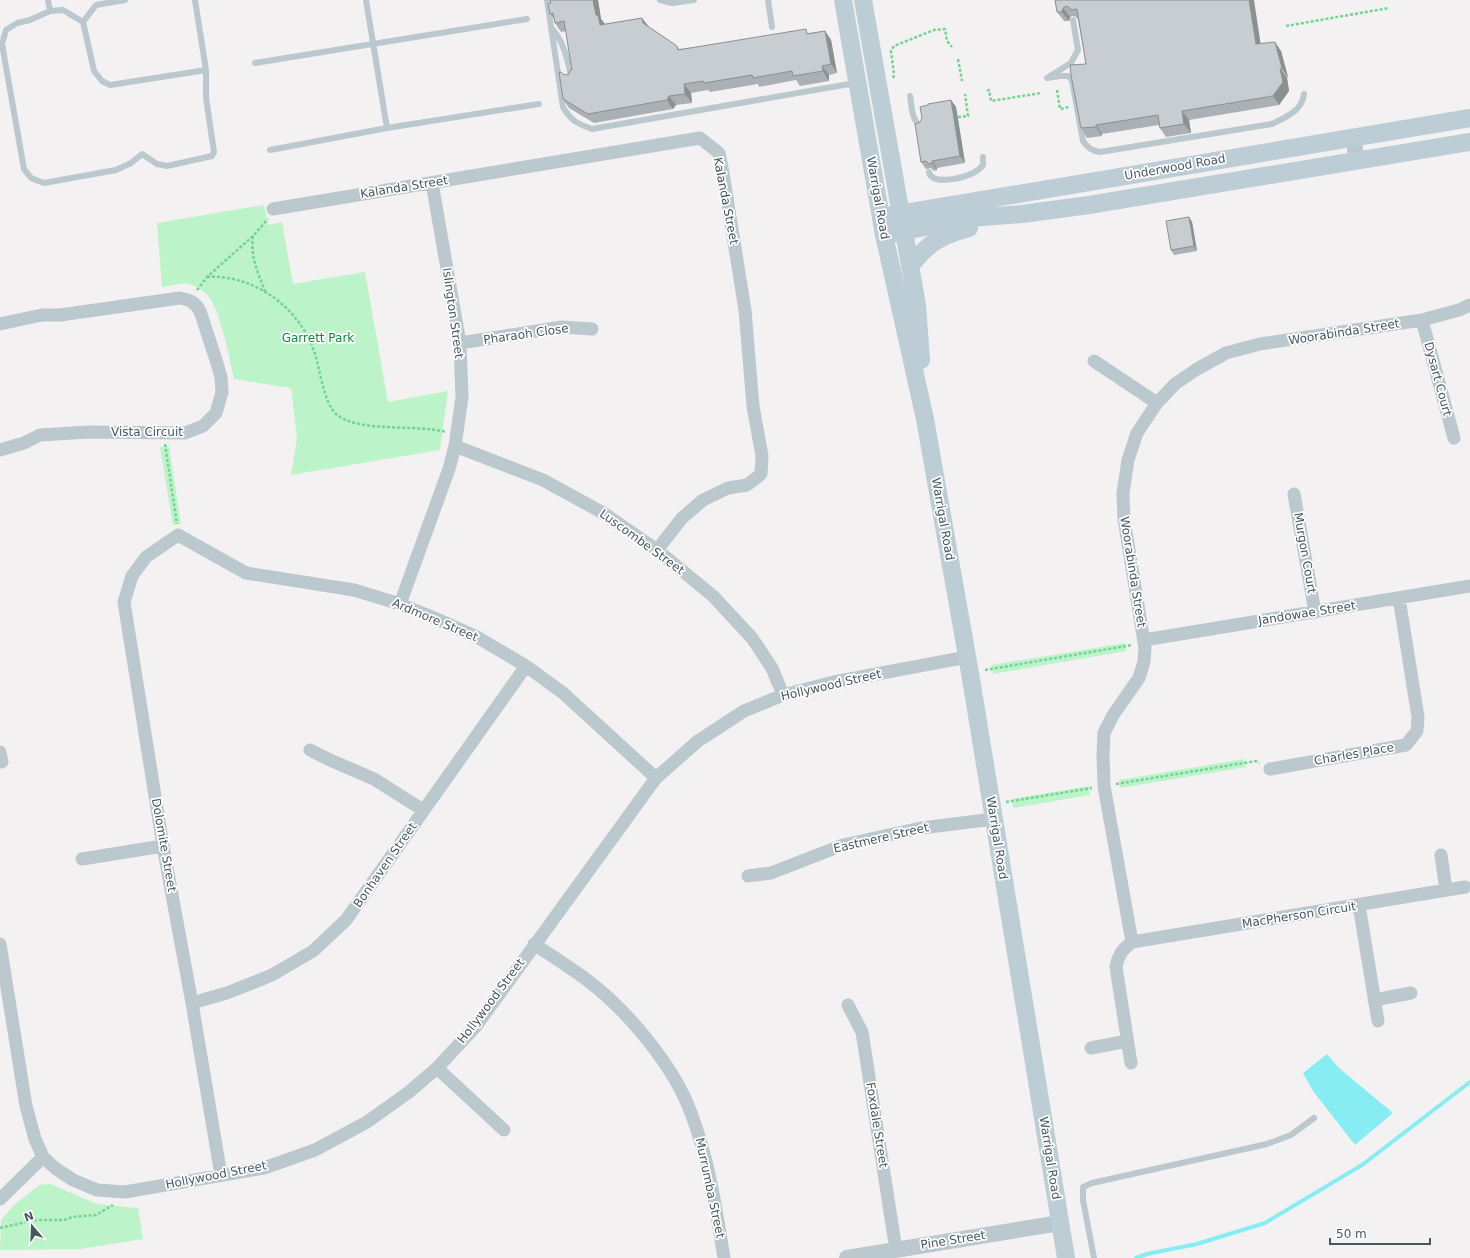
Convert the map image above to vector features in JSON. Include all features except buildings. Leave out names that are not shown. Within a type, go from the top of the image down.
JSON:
[{"type":"main road","name":"Warrigal Road","points":[[843,0],[856,82],[884,235],[925,419],[969,665],[1066,1258]]},
{"type":"main road","name":"Warrigal Road","points":[[863,0],[917,305],[925,419]]},
{"type":"main road","name":"Underwood Road","points":[[881,216],[1470,118]]},
{"type":"main road","name":"Underwood Road","points":[[884,235],[971,218],[1022,214],[1132,198],[1470,142]]},
{"type":"main road","points":[[1128,176],[1132,198]]},
{"type":"main road","name":"Underwood Road","points":[[910,267],[919,254],[940,238],[954,232],[1022,214]]},
{"type":"street","points":[[1353,137],[1357,161]]},
{"type":"street","name":"Kalanda Street","points":[[273,209],[700,138],[719,153],[745,310],[753,406],[762,456],[761,474],[747,484],[728,488],[703,500],[682,518],[656,550]]},
{"type":"street","name":"Islington Street","points":[[400,604],[449,469],[456,440],[462,397],[460,343],[432,182]]},
{"type":"street","points":[[0,324],[42,315],[60,315],[180,298],[189,300]]},
{"type":"street","name":"Vista Circuit","points":[[0,450],[24,443],[40,435],[89,432],[185,433],[203,426],[216,413],[222,392],[221,377],[200,311],[196,304],[189,300]]},
{"type":"street","name":"Woorabinda Street","points":[[1132,942],[1104,786],[1103,755],[1104,734],[1113,715],[1139,678],[1144,662],[1144,640],[1124,519],[1123,493],[1128,460],[1137,433],[1157,403],[1175,384],[1197,368],[1226,353],[1260,344],[1422,320],[1470,305]]},
{"type":"street","name":"Dysart Court","points":[[1422,320],[1454,438]]},
{"type":"street","name":"Pharaoh Close","points":[[460,343],[562,327],[592,329]]},
{"type":"street","points":[[1094,361],[1157,403]]},
{"type":"street","name":"Luscombe Street","points":[[456,440],[543,480],[605,514],[656,550],[713,596],[752,638],[772,668],[783,694]]},
{"type":"street","name":"Murgon Court","points":[[1294,494],[1315,612]]},
{"type":"street","name":"Ardmore Street","points":[[178,535],[246,573],[354,590],[400,604],[477,637],[526,666],[564,693],[656,778]]},
{"type":"street","name":"Dolomite Street","points":[[178,535],[146,557],[132,576],[124,602],[163,846],[222,1175]]},
{"type":"street","name":"Jandowae Street","points":[[1144,640],[1470,586]]},
{"type":"street","name":"Charles Place","points":[[1270,769],[1406,745],[1417,732],[1418,718],[1399,598]]},
{"type":"street","name":"Hollywood Street","points":[[0,944],[26,1106],[35,1139],[43,1157],[55,1168],[73,1180],[97,1190],[126,1192],[264,1168],[315,1150],[367,1122],[409,1092],[437,1068],[476,1026],[534,944],[656,778],[698,741],[744,711],[783,694],[834,682],[969,665]]},
{"type":"street","name":"Bonhaven Street","points":[[192,1003],[227,994],[272,975],[313,951],[346,920],[526,666]]},
{"type":"street","points":[[310,750],[374,779],[423,810]]},
{"type":"street","name":"Eastmere Street","points":[[748,876],[771,873],[843,845],[992,811]]},
{"type":"street","points":[[82,859],[163,846]]},
{"type":"street","points":[[1440,855],[1446,890]]},
{"type":"street","name":"MacPherson Circuit","points":[[1132,942],[1465,887]]},
{"type":"street","points":[[1359,905],[1378,1021]]},
{"type":"street","points":[[1131,1063],[1116,967],[1118,957],[1124,948],[1132,942]]},
{"type":"street","name":"Murrumba Street","points":[[534,944],[588,980],[618,1008],[648,1040],[673,1076],[691,1111],[704,1152],[714,1197],[724,1258]]},
{"type":"street","points":[[1374,1000],[1411,993]]},
{"type":"street","name":"Foxdale Street","points":[[848,1005],[862,1032],[896,1250]]},
{"type":"street","points":[[1091,1048],[1127,1041]]},
{"type":"street","points":[[437,1068],[504,1130]]},
{"type":"street","points":[[0,1199],[43,1157]]},
{"type":"street","name":"Pine Street","points":[[847,1258],[1060,1223]]},
{"type":"lane","points":[[48,0],[50,11]]},
{"type":"lane","points":[[83,22],[96,5],[125,0]]},
{"type":"lane","points":[[194,0],[206,70],[206,98],[214,152],[212,156],[206,159],[168,166],[157,164],[142,154],[131,163],[116,170],[44,183],[30,178],[24,169],[2,44],[6,30],[17,23],[30,20],[50,11],[62,10],[83,22],[94,71],[102,81],[110,86],[206,70]]},
{"type":"lane","points":[[366,0],[387,128]]},
{"type":"lane","points":[[547,0],[563,107],[569,117],[581,125],[592,129],[856,82]]},
{"type":"lane","points":[[660,0],[672,3],[694,0]]},
{"type":"lane","points":[[768,0],[772,27]]},
{"type":"lane","points":[[255,63],[527,19]]},
{"type":"lane","points":[[1073,20],[1078,50],[1071,62],[1047,78],[1068,76],[1072,80],[1083,141],[1087,147],[1093,151],[1100,152],[1272,124],[1286,117],[1297,109],[1303,100],[1304,94]]},
{"type":"lane","points":[[552,29],[559,37],[566,53],[572,80]]},
{"type":"lane","points":[[910,96],[915,120],[921,126]]},
{"type":"lane","points":[[270,150],[387,128],[539,104]]},
{"type":"lane","points":[[929,172],[929,175],[933,179],[939,181],[964,177],[978,170],[983,165],[983,157]]},
{"type":"lane","points":[[1094,1258],[1083,1200],[1083,1187],[1092,1183],[1266,1144],[1291,1135],[1314,1118]]},
{"type":"path","points":[[1286,26],[1389,8]]},
{"type":"path","points":[[892,80],[894,76],[890,51],[894,46],[934,30],[945,29],[947,41],[952,47]]},
{"type":"path","points":[[958,59],[962,81]]},
{"type":"path","points":[[987,91],[989,90],[991,101],[1041,93]]},
{"type":"path","points":[[1056,90],[1060,109],[1071,107]]},
{"type":"path","points":[[958,117],[968,116],[965,94]]},
{"type":"path","points":[[189,300],[207,277],[253,236],[270,216],[273,209]]},
{"type":"path","points":[[253,236],[253,254],[265,292]]},
{"type":"path","points":[[207,277],[220,276],[232,278],[265,292],[291,312],[305,332],[315,354],[326,396],[335,413],[348,422],[442,431],[456,440]]},
{"type":"path","points":[[164,433],[178,535]]},
{"type":"path","points":[[969,665],[1129,646],[1144,640]]},
{"type":"path","points":[[992,811],[1051,796],[1256,761],[1270,769]]},
{"type":"path","points":[[0,1228],[35,1220],[64,1220],[72,1217],[96,1215],[115,1203],[116,1192]]},
{"type":"green space","name":"Garrett Park","points":[[264,205],[268,225],[282,222],[293,284],[365,272],[388,402],[448,391],[440,450],[291,475],[297,438],[291,388],[234,379],[217,312],[208,296],[200,288],[190,284],[162,287],[157,223]]},
{"type":"green space","points":[[169,446],[181,524],[173,525],[160,447]]},
{"type":"green space","points":[[1125,643],[1126,651],[993,674],[991,665]]},
{"type":"green space","points":[[1244,759],[1246,767],[1120,788],[1119,780]]},
{"type":"green space","points":[[1089,786],[1090,795],[1013,808],[1012,799]]},
{"type":"green space","points":[[50,1184],[97,1204],[138,1208],[143,1239],[80,1249],[0,1250],[1,1220],[13,1206],[39,1185]]},
{"type":"water","points":[[1327,1054],[1339,1068],[1393,1113],[1355,1145],[1313,1091],[1303,1073]]},
{"type":"waterway","points":[[1136,1258],[1147,1254],[1197,1244],[1265,1223],[1362,1165],[1470,1082]]}]
